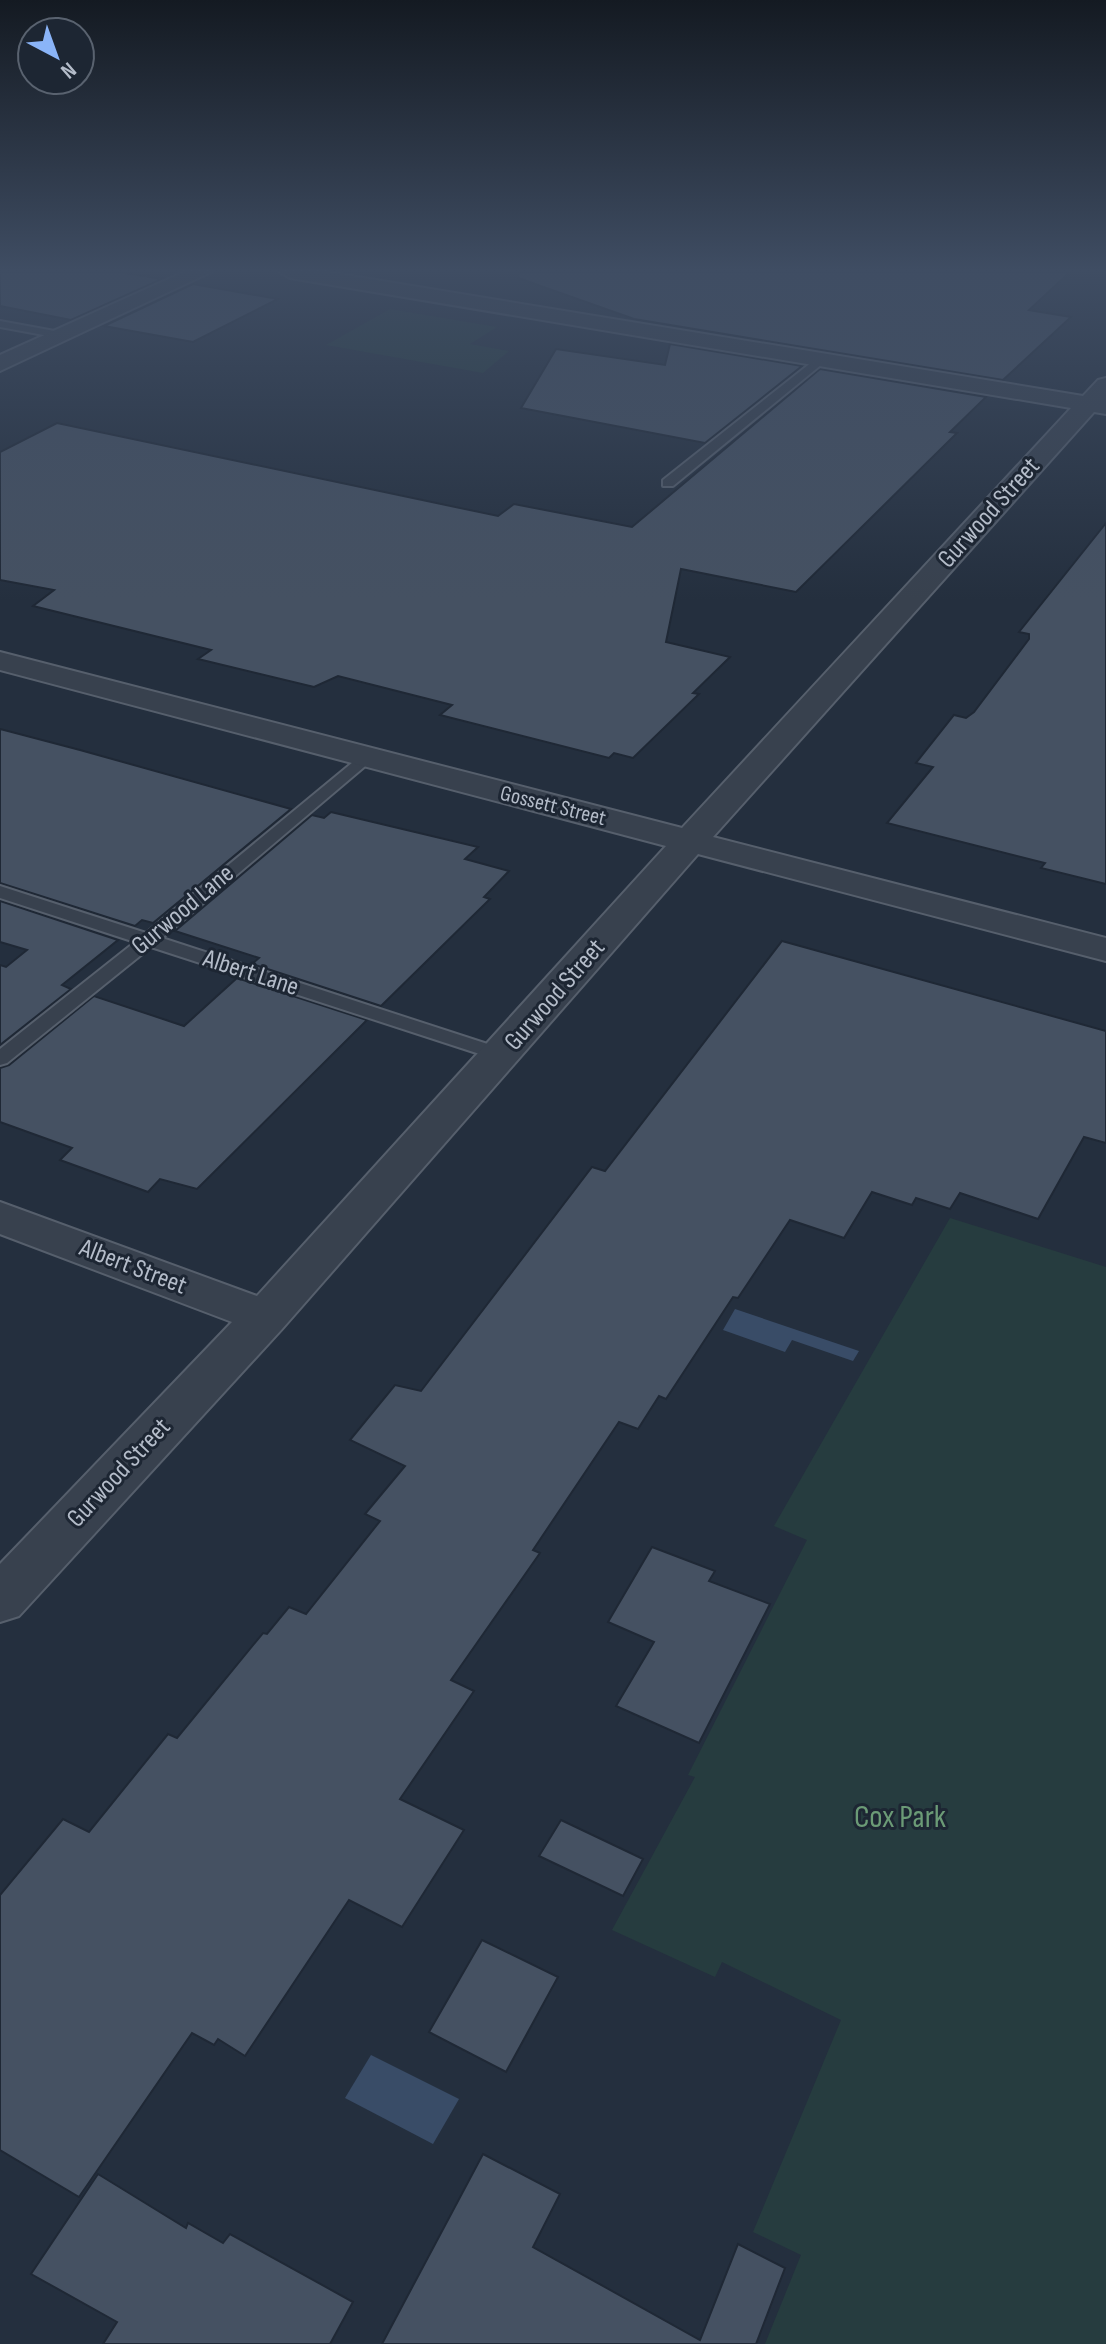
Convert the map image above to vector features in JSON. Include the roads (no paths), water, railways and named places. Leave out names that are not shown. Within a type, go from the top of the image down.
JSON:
[{"type":"street","points":[[974,381],[1100,399]]},
{"type":"street","name":"Gurwood Street","points":[[0,1600],[265,1317],[689,842],[1100,399]]},
{"type":"street","name":"Gossett Street","points":[[0,661],[1106,950]]},
{"type":"street","name":"Albert Street","points":[[0,1217],[265,1317]]},
{"type":"lane","points":[[668,483],[794,381]]},
{"type":"lane","name":"Gurwood Lane","points":[[0,1059],[149,940],[364,758]]},
{"type":"lane","name":"Albert Lane","points":[[0,892],[502,1055]]},
{"type":"water","points":[[735,1309],[859,1351],[853,1361],[792,1340],[785,1352],[723,1330]]},
{"type":"water","points":[[371,2055],[459,2099],[433,2144],[345,2098]]},
{"type":"park label","name":"Cox Park","points":[[900,1817]]}]
